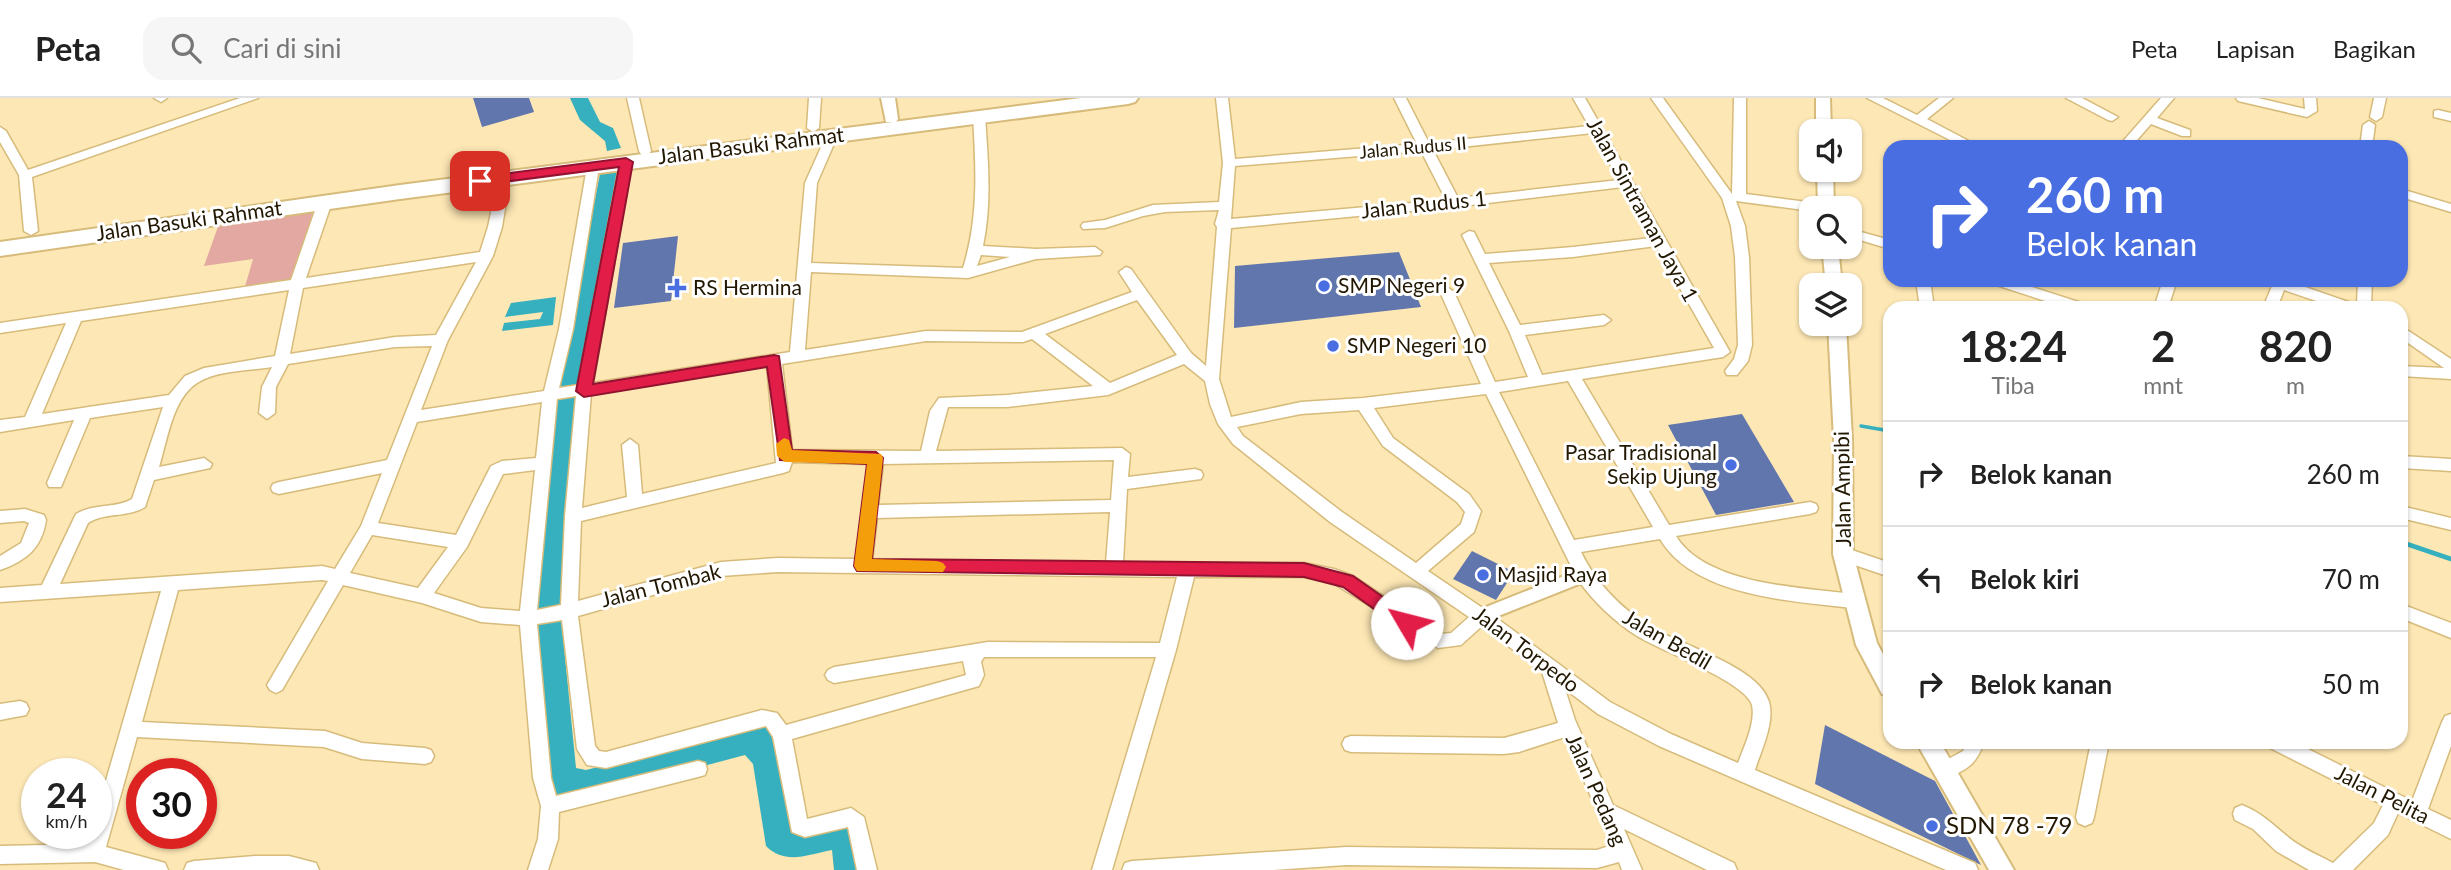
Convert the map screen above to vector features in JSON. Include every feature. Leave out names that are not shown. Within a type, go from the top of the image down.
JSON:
[{"type":"highway","name":"Jalan Basuki Rahmat","points":[[822,133],[890,108],[1051,98]]},
{"type":"highway","name":"Jalan Basuki Rahmat","points":[[0,249],[504,178],[630,157],[1128,98]]},
{"type":"highway","name":"Jalan Basuki Rahmat","points":[[0,237],[31,231],[597,163]]},
{"type":"street","points":[[211,98],[215,111]]},
{"type":"street","points":[[25,175],[252,98]]},
{"type":"street","points":[[633,98],[630,157],[581,391],[566,611],[586,749],[594,759],[606,760],[762,718],[775,722],[782,734],[799,826],[805,828],[851,817],[857,823],[867,870]]},
{"type":"street","points":[[797,355],[812,177],[822,133],[815,98]]},
{"type":"street","name":"Jalan Torpedo","points":[[1222,98],[1229,163],[1222,224],[1212,379],[1226,424],[1259,459],[1481,616],[1604,708],[1665,740],[1968,870]]},
{"type":"street","points":[[1400,98],[1454,203]]},
{"type":"street","points":[[1579,98],[1586,98]]},
{"type":"street","name":"Jalan Sintraman Jaya 1","points":[[1572,375],[1723,352],[1579,98]]},
{"type":"street","points":[[1657,98],[1733,197],[1799,205]]},
{"type":"street","points":[[1732,371],[1741,361],[1745,345],[1740,240],[1733,197],[1741,98]]},
{"type":"street","points":[[1823,98],[1824,119]]},
{"type":"street","points":[[1873,98],[1960,140]]},
{"type":"street","points":[[1919,119],[1947,98]]},
{"type":"street","points":[[2072,98],[2112,117]]},
{"type":"street","points":[[2130,140],[2168,98]]},
{"type":"street","points":[[2242,98],[2309,113],[2310,98]]},
{"type":"street","points":[[2368,140],[2380,98]]},
{"type":"street","points":[[2438,114],[2451,117]]},
{"type":"street","points":[[968,273],[976,250],[985,201],[979,116]]},
{"type":"street","points":[[2148,119],[2186,133]]},
{"type":"street","name":"Jalan Rudus II","points":[[1229,163],[1596,129]]},
{"type":"street","points":[[0,131],[25,175],[31,231]]},
{"type":"street","points":[[538,870],[548,839],[550,806],[542,778],[532,618],[542,463],[552,396],[597,163]]},
{"type":"street","points":[[276,685],[368,528],[441,340],[486,256],[495,227],[504,178]]},
{"type":"street","name":"Jalan Rudus 1","points":[[1222,224],[1454,203],[1626,183]]},
{"type":"street","points":[[2408,194],[2451,208]]},
{"type":"street","points":[[267,413],[270,387],[282,361],[297,284],[325,202]]},
{"type":"street","points":[[1088,226],[1105,226],[1130,215],[1162,209],[1224,206]]},
{"type":"street","points":[[1469,235],[1516,331],[1536,379]]},
{"type":"street","points":[[1862,237],[1883,243]]},
{"type":"street","points":[[1481,259],[1573,253],[1660,241]]},
{"type":"street","points":[[976,250],[1036,254],[1095,252]]},
{"type":"street","points":[[803,267],[968,273],[1036,254]]},
{"type":"street","points":[[0,328],[486,256]]},
{"type":"street","points":[[1126,272],[1186,357],[1212,379]]},
{"type":"street","points":[[2013,287],[2050,301]]},
{"type":"street","points":[[2289,287],[2330,301]]},
{"type":"street","name":"Jalan Bedil","points":[[1447,292],[1490,388],[1584,575],[1607,604],[1647,633],[1752,688],[1760,700],[1761,716],[1744,774]]},
{"type":"street","points":[[411,417],[926,336],[1013,338],[1035,334],[1140,294]]},
{"type":"street","points":[[31,421],[76,317]]},
{"type":"street","points":[[1516,331],[1604,320]]},
{"type":"street","points":[[1035,334],[1108,390]]},
{"type":"street","name":"Jalan Ampibi","points":[[1838,336],[1843,440],[1843,554],[1867,645],[1883,674]]},
{"type":"street","points":[[2408,336],[2451,366]]},
{"type":"street","points":[[47,593],[82,519],[89,514],[135,506],[141,499],[146,476],[173,400],[183,387],[199,375],[395,342],[441,340]]},
{"type":"street","points":[[926,458],[938,411],[944,402],[1007,401],[1108,390],[1186,357]]},
{"type":"street","points":[[573,516],[783,467],[785,456],[774,360]]},
{"type":"street","points":[[2408,372],[2451,374]]},
{"type":"street","points":[[1226,424],[1301,408],[1363,404],[1572,375],[1681,556],[1734,581],[1854,601]]},
{"type":"street","points":[[0,426],[173,400]]},
{"type":"street","points":[[1363,404],[1388,442],[1463,498],[1473,511],[1468,527],[1416,572]]},
{"type":"street","points":[[55,483],[85,413]]},
{"type":"street","points":[[630,445],[635,502]]},
{"type":"street","points":[[785,456],[926,458],[1122,454],[1114,570]]},
{"type":"street","points":[[863,566],[876,458]]},
{"type":"street","points":[[2408,462],[2451,465]]},
{"type":"street","points":[[422,596],[461,542],[497,470],[502,467],[542,463]]},
{"type":"street","points":[[146,476],[204,464]]},
{"type":"street","points":[[279,488],[394,464]]},
{"type":"street","points":[[1120,484],[1195,475]]},
{"type":"street","points":[[869,512],[1118,506]]},
{"type":"street","points":[[1570,547],[1810,508]]},
{"type":"street","points":[[2408,514],[2451,524]]},
{"type":"street","points":[[0,517],[25,515],[38,520],[28,547],[22,555],[0,563]]},
{"type":"street","points":[[368,528],[461,542]]},
{"type":"street","points":[[1843,554],[1883,568]]},
{"type":"street","name":"Jalan Tombak","points":[[0,595],[313,573],[340,576],[422,596],[481,615],[532,618],[721,569],[778,565],[1304,570],[1334,576],[1361,589],[1407,623],[1445,643],[1455,640],[1481,616]]},
{"type":"street","points":[[1102,870],[1167,650],[1187,570]]},
{"type":"street","points":[[1481,616],[1584,575]]},
{"type":"street","points":[[106,861],[130,729],[172,583]]},
{"type":"street","points":[[2408,614],[2451,631]]},
{"type":"street","points":[[834,675],[978,651],[1167,650]]},
{"type":"street","points":[[782,734],[973,681],[972,661],[978,651]]},
{"type":"street","name":"Jalan Pedang","points":[[1550,669],[1569,728],[1632,870]]},
{"type":"street","points":[[0,712],[20,709]]},
{"type":"street","points":[[2417,813],[2451,722]]},
{"type":"street","points":[[1351,744],[1504,746],[1569,728]]},
{"type":"street","points":[[130,729],[326,739],[350,749],[425,757]]},
{"type":"street","points":[[1932,749],[2002,870]]},
{"type":"street","points":[[1946,770],[1970,757],[1973,749]]},
{"type":"street","points":[[2085,817],[2099,749]]},
{"type":"street","name":"Jalan Pelita","points":[[2292,749],[2451,830]]},
{"type":"street","points":[[550,806],[698,769]]},
{"type":"street","points":[[2339,870],[2381,829],[2394,802]]},
{"type":"street","points":[[1606,811],[1727,870]]},
{"type":"street","points":[[2242,814],[2260,823],[2283,845],[2327,870]]},
{"type":"street","points":[[1132,870],[1346,856],[1425,863],[1504,863],[1597,859],[1623,852]]},
{"type":"street","points":[[0,855],[106,861],[158,870]]},
{"type":"street","points":[[194,870],[288,865],[306,866],[309,870]]},
{"type":"shaded area","points":[[314,208],[292,283],[244,290],[253,259],[204,266],[220,221]]},
{"type":"water","points":[[570,98],[588,98],[600,122],[613,128],[621,148],[607,151],[605,141],[580,120]]},
{"type":"water","points":[[619,167],[578,389],[556,393],[601,169]]},
{"type":"water","points":[[556,297],[553,325],[502,331],[504,323],[540,319],[543,312],[505,317],[511,303]]},
{"type":"water","points":[[576,395],[560,607],[533,610],[556,399]]},
{"type":"water","points":[[561,616],[576,768],[586,770],[765,725],[775,731],[793,825],[848,823],[863,870],[834,870],[832,850],[789,857],[773,852],[766,846],[753,764],[745,755],[606,792],[558,796],[550,793],[534,620]]},
{"type":"building","points":[[473,98],[529,98],[534,112],[482,127]]},
{"type":"building","name":"RS Hermina","points":[[678,236],[671,301],[614,308],[623,243]]},
{"type":"building","name":"SMP Negeri 9","points":[[1399,252],[1421,307],[1234,328],[1235,266]]},
{"type":"building","name":"Pasar Tradisional Sekip Ujung","points":[[1742,414],[1794,502],[1716,515],[1668,425]]},
{"type":"building","name":"Masjid Raya","points":[[1472,551],[1514,572],[1496,600],[1453,579]]},
{"type":"building","name":"SDN 78 -79","points":[[1825,725],[1935,781],[1981,865],[1815,784]]},
{"type":"waterway","points":[[1861,426],[1883,430]]},
{"type":"waterway","points":[[2408,544],[2451,559]]},
{"type":"slow traffic","points":[[784,444],[785,456],[876,458],[863,566],[937,567]]},
{"type":"place","name":"SMP Negeri 9","points":[[1324,286]]},
{"type":"place","name":"RS Hermina","points":[[677,288]]},
{"type":"place","name":"SMP Negeri 10","points":[[1333,346]]},
{"type":"place","name":"Pasar Tradisional Sekip Ujung","points":[[1731,465]]},
{"type":"place","name":"Masjid Raya","points":[[1483,575]]},
{"type":"place","name":"SDN 78 -79","points":[[1932,826]]},
{"type":"route","points":[[480,181],[626,162],[597,308],[584,391],[774,360],[785,456],[876,458],[863,566],[1304,570],[1348,581],[1407,623]]}]
